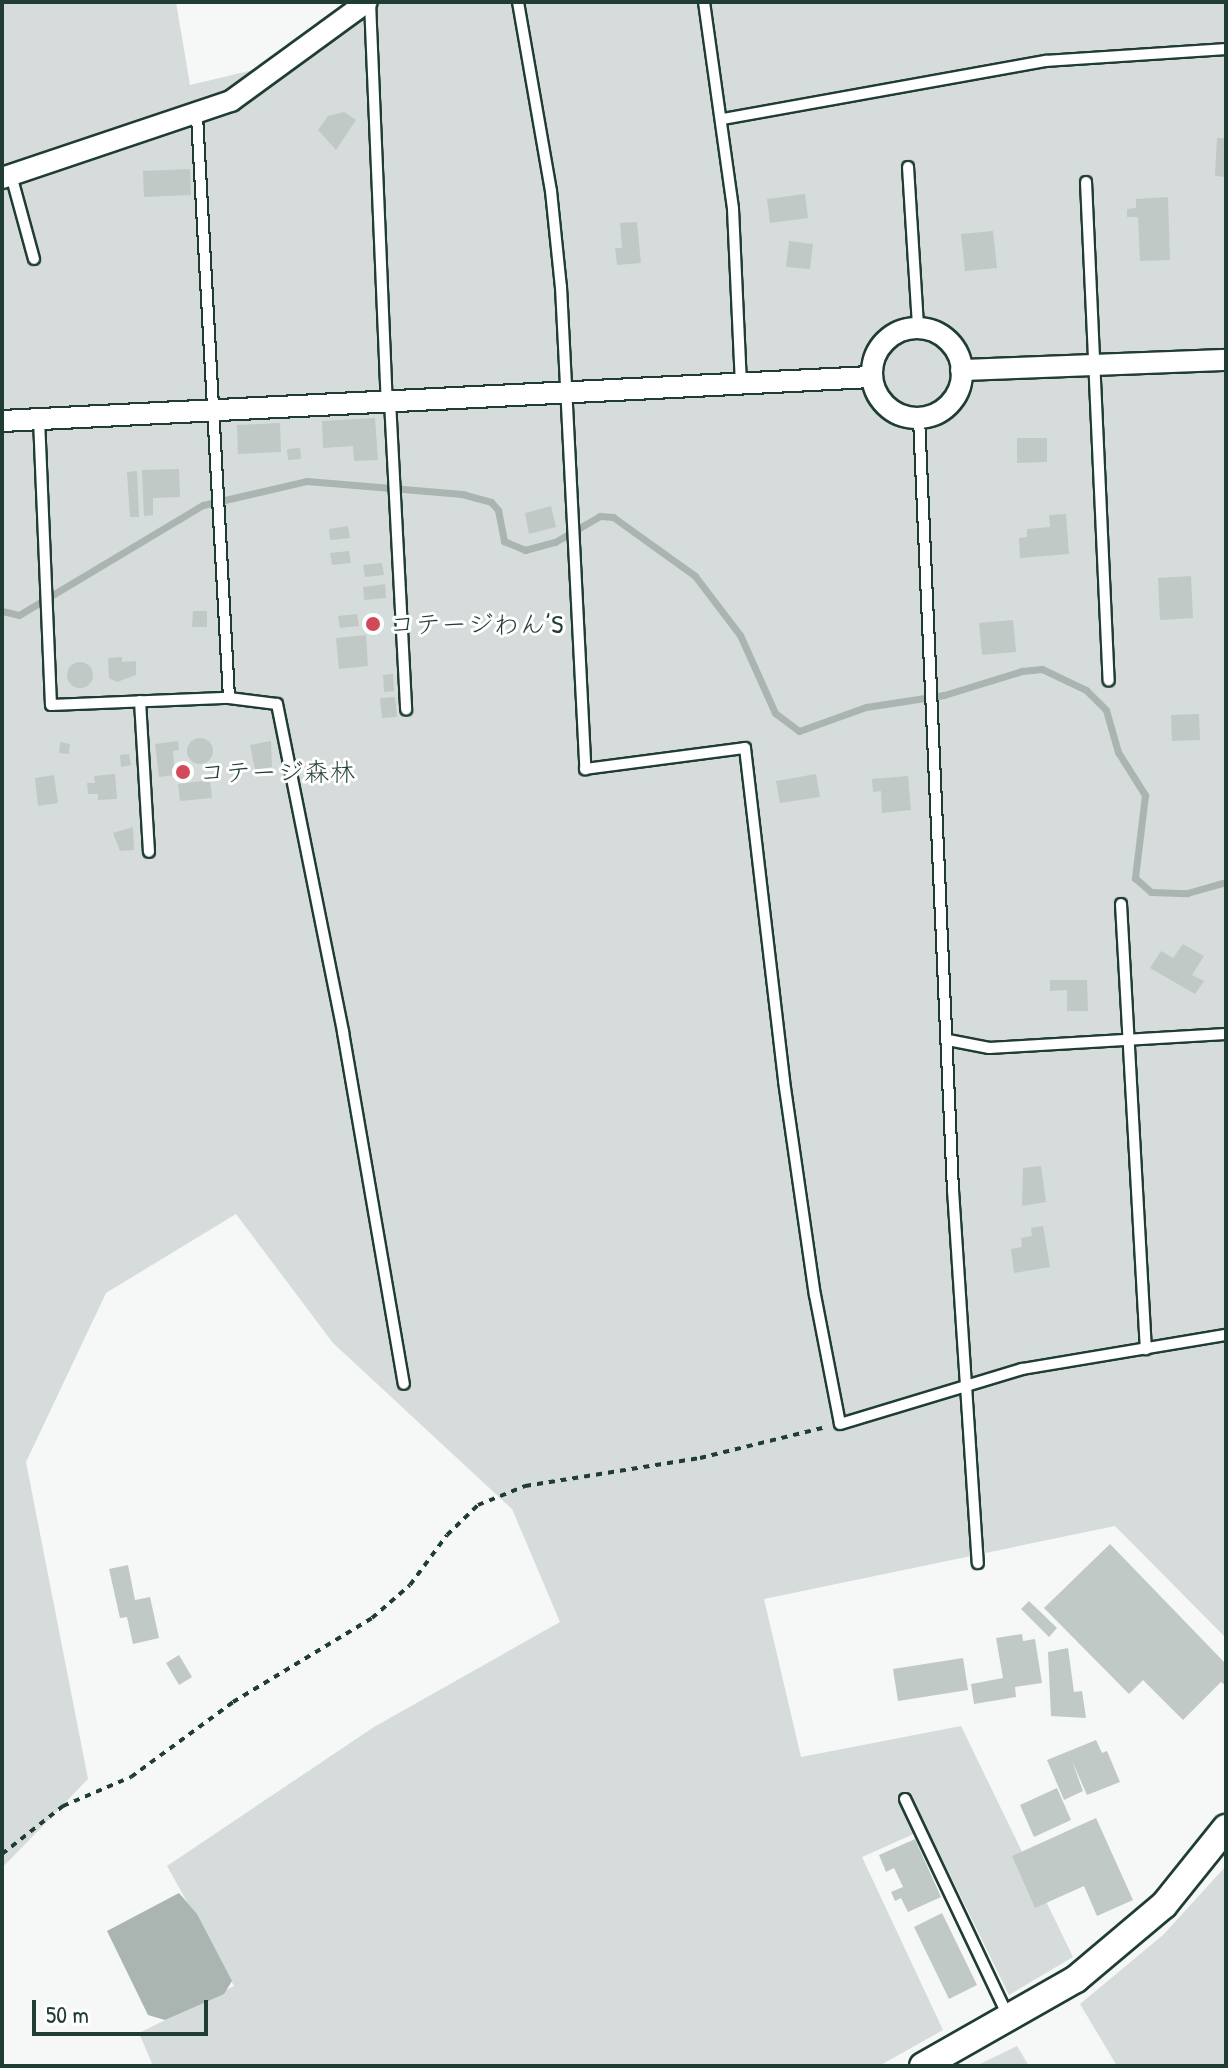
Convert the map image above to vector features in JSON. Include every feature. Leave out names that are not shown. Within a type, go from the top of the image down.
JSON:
[{"type":"street","points":[[6,177],[197,116],[254,88],[369,2]]},
{"type":"street","points":[[918,327],[947,340],[961,370],[956,396],[947,407],[919,418],[893,412],[883,403],[872,377],[879,348],[890,337],[918,327]]},
{"type":"street","points":[[961,370],[1226,360]]},
{"type":"street","points":[[2,421],[872,377]]},
{"type":"street","points":[[923,2066],[1076,1979],[1164,1905],[1226,1828]]},
{"type":"lane","points":[[369,2],[406,710]]},
{"type":"lane","points":[[518,2],[551,191],[585,769],[745,748],[784,1081],[815,1295],[840,1424],[1022,1369],[1226,1335]]},
{"type":"lane","points":[[704,2],[723,119],[741,383]]},
{"type":"lane","points":[[723,119],[820,97],[1046,61],[1226,49]]},
{"type":"lane","points":[[197,116],[229,698]]},
{"type":"lane","points":[[908,167],[918,327]]},
{"type":"lane","points":[[6,177],[34,259]]},
{"type":"lane","points":[[1086,182],[1092,365],[1109,680]]},
{"type":"lane","points":[[919,418],[964,1387],[978,1563]]},
{"type":"lane","points":[[39,419],[51,705],[229,698],[277,704],[351,1078],[404,1384]]},
{"type":"lane","points":[[140,701],[149,852]]},
{"type":"lane","points":[[1121,904],[1146,1349]]},
{"type":"lane","points":[[948,1040],[989,1048],[1226,1034]]},
{"type":"lane","points":[[905,1799],[1009,2018]]},
{"type":"path","points":[[2,1854],[63,1806],[131,1777],[233,1702],[372,1618],[410,1585],[447,1535],[478,1505],[525,1486],[700,1458],[840,1424]]},
{"type":"shaded area","points":[[2,2],[176,2],[190,85],[266,67],[362,2],[1226,2],[1226,1638],[1115,1526],[764,1599],[801,1757],[961,1726],[1073,1957],[1009,1995],[927,1828],[862,1857],[943,2030],[879,2066],[153,2066],[139,2033],[234,1986],[167,1866],[374,1727],[560,1622],[512,1509],[333,1343],[236,1214],[106,1293],[26,1462],[88,1779],[2,1868]]},
{"type":"shaded area","points":[[1226,1866],[1226,2066],[1117,2066],[1080,2004],[1163,1935]]},
{"type":"shaded area","points":[[179,1893],[197,1914],[232,1981],[224,1994],[165,2020],[148,2015],[107,1931]]},
{"type":"shaded area","points":[[1017,2046],[1029,2066],[976,2066]]},
{"type":"building","points":[[344,112],[356,120],[336,150],[318,130],[328,116]]},
{"type":"building","points":[[1217,138],[1226,138],[1226,177],[1215,176]]},
{"type":"building","points":[[190,169],[191,195],[144,197],[143,171]]},
{"type":"building","points":[[805,194],[808,218],[770,223],[767,199]]},
{"type":"building","points":[[1168,197],[1170,260],[1140,261],[1138,217],[1127,217],[1127,209],[1136,208],[1136,199]]},
{"type":"building","points":[[637,222],[641,263],[617,265],[615,248],[622,248],[620,223]]},
{"type":"building","points":[[993,231],[997,268],[965,271],[961,234]]},
{"type":"building","points":[[789,241],[813,244],[810,269],[786,267]]},
{"type":"building","points":[[375,418],[378,460],[354,461],[353,446],[323,448],[322,421]]},
{"type":"building","points":[[280,423],[281,452],[238,454],[237,425]]},
{"type":"building","points":[[1017,438],[1047,438],[1047,462],[1017,463]]},
{"type":"building","points":[[300,448],[301,459],[288,460],[287,449]]},
{"type":"building","points":[[179,469],[180,497],[153,498],[153,515],[144,516],[142,470]]},
{"type":"building","points":[[137,471],[139,517],[130,517],[127,472]]},
{"type":"building","points":[[551,506],[556,527],[529,534],[525,513]]},
{"type":"building","points":[[1066,514],[1069,554],[1020,558],[1019,538],[1027,537],[1027,529],[1050,527],[1049,515]]},
{"type":"building","points":[[348,526],[350,538],[330,540],[329,529]]},
{"type":"building","points":[[349,551],[351,563],[332,565],[330,553]]},
{"type":"building","points":[[382,563],[384,575],[365,577],[363,565]]},
{"type":"building","points":[[1191,576],[1193,618],[1160,620],[1158,578]]},
{"type":"building","points":[[385,584],[386,598],[364,600],[363,587]]},
{"type":"building","points":[[193,611],[207,611],[207,627],[192,627]]},
{"type":"building","points":[[357,614],[359,626],[340,628],[338,616]]},
{"type":"building","points":[[1013,620],[1016,652],[982,655],[979,623]]},
{"type":"building","points":[[366,635],[368,666],[339,669],[336,638]]},
{"type":"building","points":[[122,657],[122,662],[136,661],[136,675],[117,682],[109,678],[108,658]]},
{"type":"building","points":[[80,662],[89,666],[93,675],[89,684],[80,688],[71,684],[67,675],[71,666]]},
{"type":"building","points":[[393,674],[394,691],[384,692],[383,675]]},
{"type":"building","points":[[395,697],[397,717],[382,718],[380,698]]},
{"type":"building","points":[[1199,714],[1200,740],[1172,741],[1171,715]]},
{"type":"building","points":[[200,738],[209,742],[213,751],[209,760],[200,764],[191,760],[187,751],[191,742]]},
{"type":"building","points":[[178,741],[179,750],[173,751],[175,775],[159,777],[155,744]]},
{"type":"building","points":[[271,741],[272,767],[255,770],[250,745]]},
{"type":"building","points":[[60,742],[70,744],[69,754],[59,753]]},
{"type":"building","points":[[129,754],[131,765],[121,767],[120,755]]},
{"type":"building","points":[[115,774],[117,799],[98,800],[98,794],[88,794],[87,783],[95,783],[94,776]]},
{"type":"building","points":[[816,774],[820,797],[780,803],[776,781]]},
{"type":"building","points":[[54,775],[58,803],[38,806],[35,778]]},
{"type":"building","points":[[908,776],[911,810],[882,813],[881,791],[873,792],[872,779]]},
{"type":"building","points":[[210,780],[212,798],[180,801],[178,784]]},
{"type":"building","points":[[133,827],[134,850],[120,851],[113,833]]},
{"type":"building","points":[[1183,944],[1204,956],[1192,975],[1204,981],[1195,994],[1150,968],[1161,951],[1173,958]]},
{"type":"building","points":[[1050,980],[1087,980],[1088,1011],[1067,1011],[1067,990],[1050,991]]},
{"type":"building","points":[[1041,1166],[1046,1202],[1022,1206],[1023,1168]]},
{"type":"building","points":[[1043,1226],[1050,1267],[1014,1273],[1011,1249],[1022,1247],[1021,1238],[1032,1236],[1031,1228]]},
{"type":"building","points":[[1110,1544],[1226,1664],[1226,1686],[1221,1682],[1183,1720],[1143,1680],[1129,1694],[1044,1608]]},
{"type":"building","points":[[128,1565],[135,1600],[150,1597],[159,1638],[133,1644],[127,1617],[120,1618],[109,1569]]},
{"type":"building","points":[[1029,1601],[1057,1628],[1049,1637],[1021,1609]]},
{"type":"building","points":[[1022,1634],[1023,1641],[1035,1639],[1042,1683],[1015,1687],[1016,1697],[974,1704],[971,1684],[1003,1678],[996,1638]]},
{"type":"building","points":[[1068,1648],[1074,1692],[1082,1691],[1086,1718],[1051,1716],[1048,1652]]},
{"type":"building","points":[[179,1655],[192,1677],[179,1685],[166,1663]]},
{"type":"building","points":[[963,1658],[968,1690],[898,1701],[893,1669]]},
{"type":"building","points":[[1096,1740],[1102,1753],[1107,1751],[1120,1782],[1087,1795],[1072,1761],[1083,1791],[1064,1800],[1047,1760]]},
{"type":"building","points":[[1057,1788],[1071,1820],[1034,1837],[1020,1805]]},
{"type":"building","points":[[1096,1818],[1133,1900],[1097,1916],[1084,1886],[1035,1908],[1012,1856]]},
{"type":"building","points":[[915,1839],[941,1897],[908,1912],[901,1898],[895,1901],[891,1892],[903,1887],[894,1868],[886,1872],[879,1855]]},
{"type":"building","points":[[942,1913],[977,1985],[949,1999],[914,1927]]},
{"type":"waterway","points":[[2,611],[19,615],[203,505],[307,481],[462,494],[491,502],[498,510],[504,541],[525,550],[555,542],[600,516],[613,517],[695,576],[740,635],[775,713],[799,731],[866,707],[944,695],[1022,671],[1042,669],[1086,690],[1106,710],[1118,752],[1145,795],[1135,878],[1151,892],[1187,893],[1226,882]]},
{"type":"place","name":"コテージわん’S","points":[[373,624]]},
{"type":"place","name":"コテージ森林","points":[[183,772]]}]
